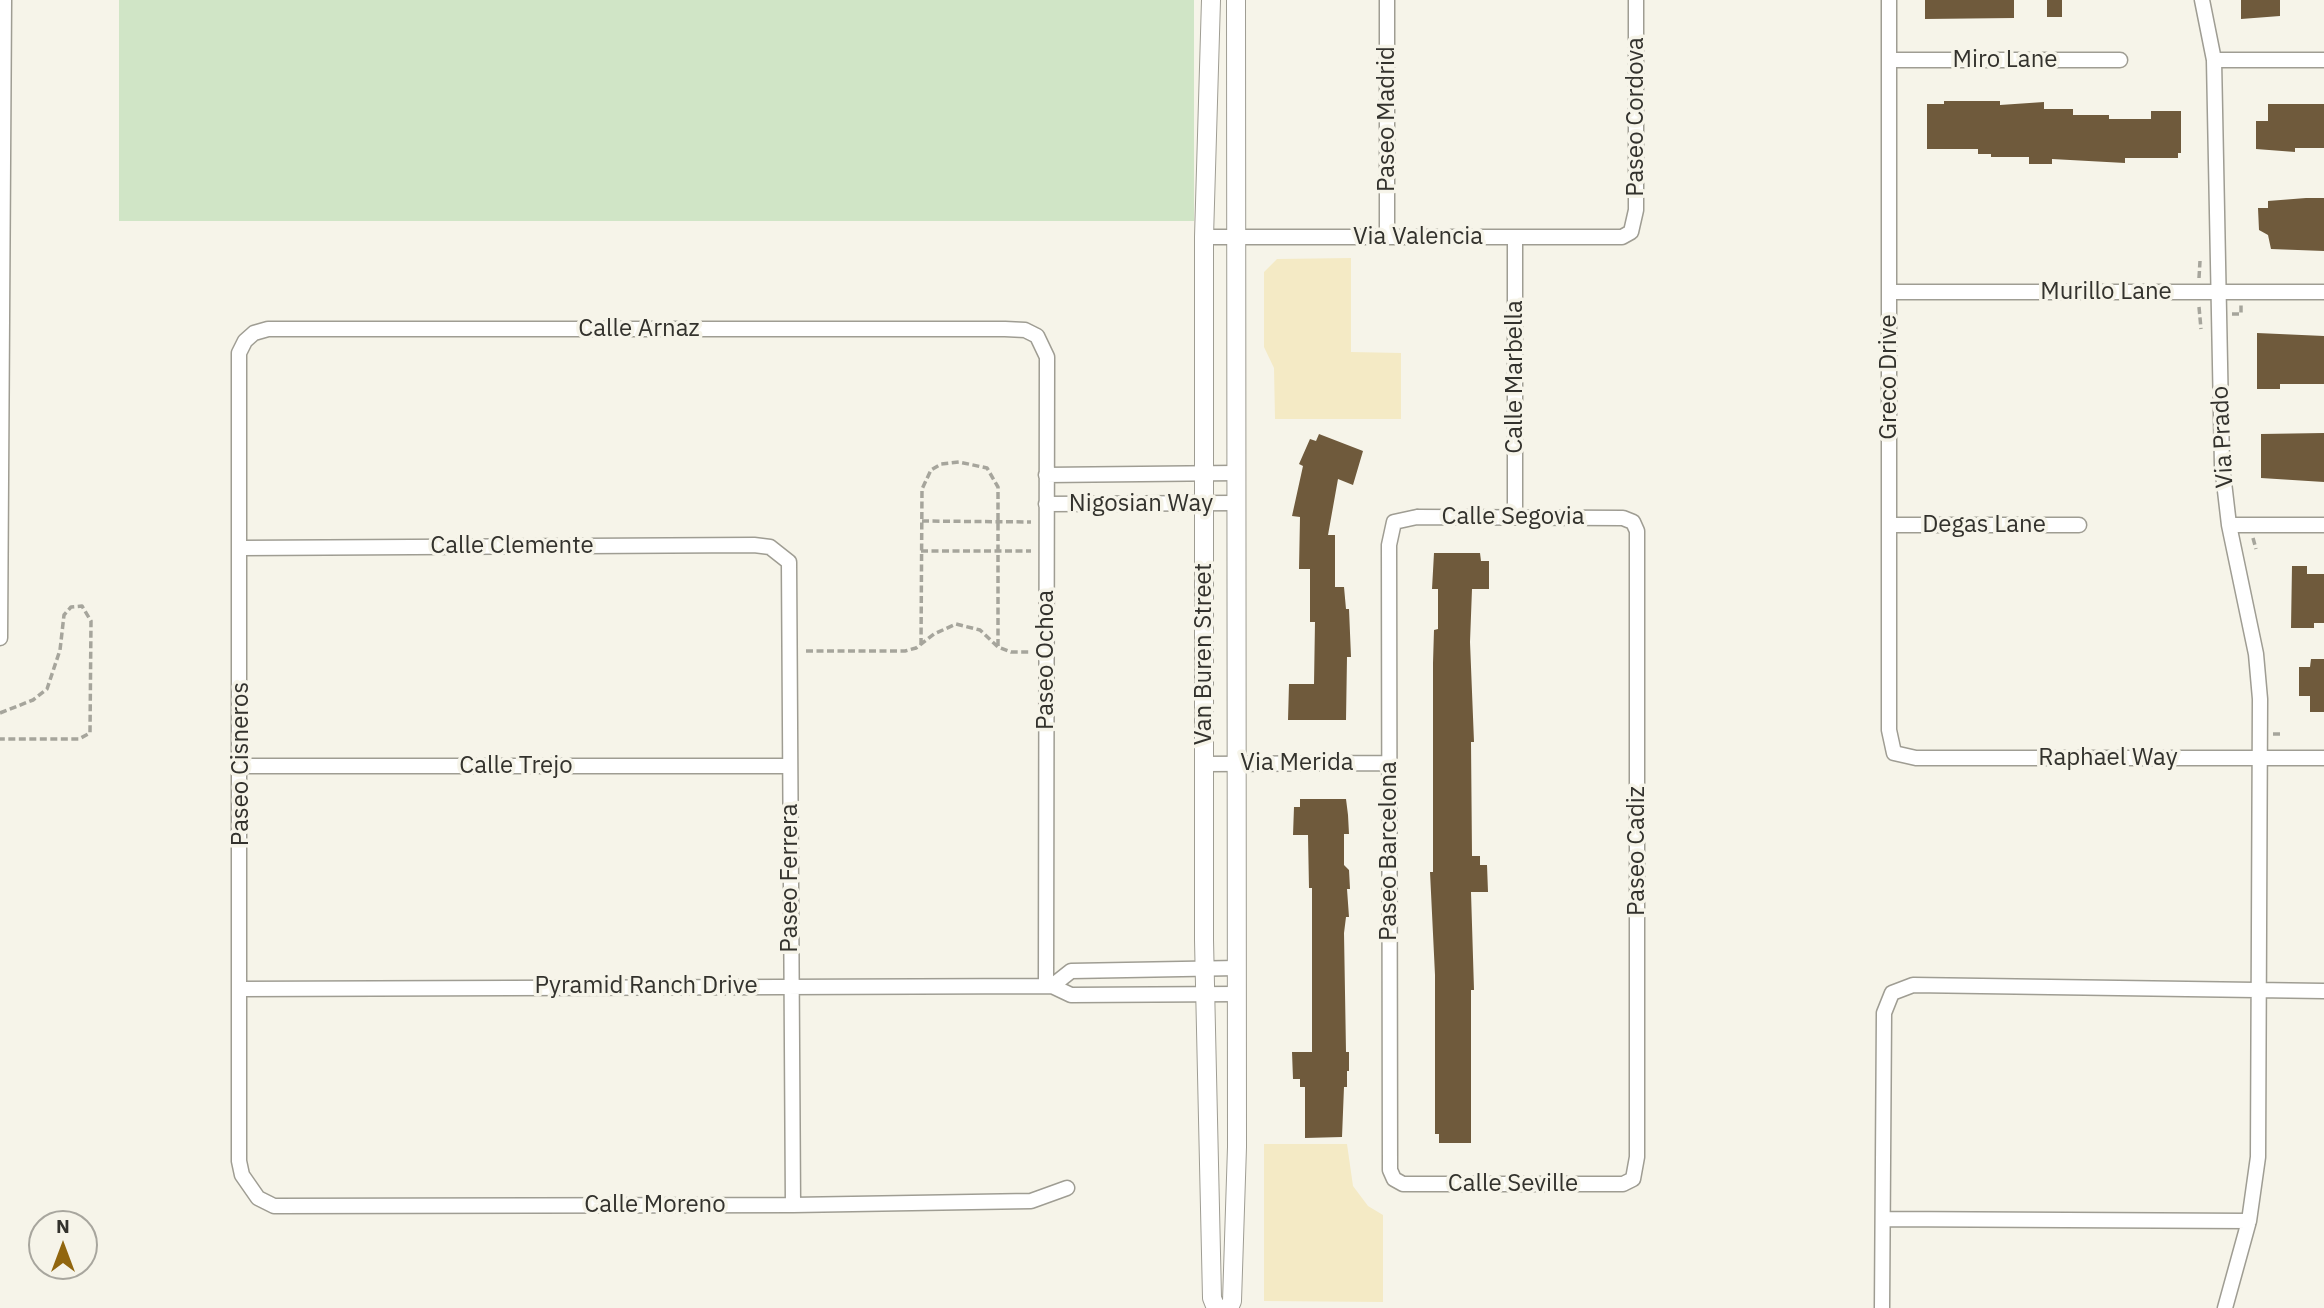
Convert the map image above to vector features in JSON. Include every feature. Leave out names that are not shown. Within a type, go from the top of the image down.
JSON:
[{"type":"street","points":[[1,633],[5,0]]},
{"type":"street","name":"Van Buren Street","points":[[1211,0],[1204,237],[1203,504],[1205,994],[1212,1298],[1216,1308]]},
{"type":"street","name":"Van Buren Street","points":[[1229,1308],[1232,1301],[1237,1161],[1236,0]]},
{"type":"street","name":"Paseo Madrid","points":[[1387,0],[1387,237]]},
{"type":"street","name":"Paseo Cordova","points":[[1631,232],[1636,209],[1636,0]]},
{"type":"street","name":"Greco Drive","points":[[1889,0],[1889,730],[1894,753]]},
{"type":"street","name":"Via Prado","points":[[2202,0],[2214,60],[2220,413],[2229,525],[2256,654],[2260,699],[2258,1157],[2249,1221],[2225,1308]]},
{"type":"street","name":"Miro Lane","points":[[1889,60],[2120,60]]},
{"type":"street","points":[[2214,60],[2324,60]]},
{"type":"street","name":"Via Valencia","points":[[1204,237],[1622,237],[1631,232]]},
{"type":"street","name":"Calle Marbella","points":[[1515,237],[1515,517]]},
{"type":"street","name":"Murillo Lane","points":[[1889,292],[2324,292]]},
{"type":"street","name":"Calle Arnaz","points":[[245,341],[254,333],[268,329],[1005,329],[1025,330],[1037,336]]},
{"type":"street","name":"Paseo Ochoa","points":[[1037,336],[1047,357],[1049,986]]},
{"type":"street","name":"Paseo Cisneros","points":[[245,341],[239,353],[242,766],[239,1161],[249,1186]]},
{"type":"street","name":"Nigosian Way","points":[[1046,475],[1236,473]]},
{"type":"street","name":"Nigosian Way","points":[[1046,504],[1236,503]]},
{"type":"street","name":"Calle Segovia","points":[[1394,522],[1403,518],[1515,517],[1623,518],[1633,522]]},
{"type":"street","name":"Paseo Barcelona","points":[[1394,522],[1389,545],[1389,1157],[1394,1179]]},
{"type":"street","name":"Paseo Cadiz","points":[[1633,522],[1637,545],[1637,1157],[1633,1179]]},
{"type":"street","name":"Degas Lane","points":[[1889,525],[2079,525]]},
{"type":"street","points":[[2229,525],[2324,525]]},
{"type":"street","name":"Calle Clemente","points":[[241,548],[754,545],[770,547],[781,554]]},
{"type":"street","name":"Paseo Ferrera","points":[[781,554],[789,562],[791,575],[790,986],[793,1205]]},
{"type":"street","name":"Raphael Way","points":[[1894,753],[1916,758],[2324,758]]},
{"type":"street","name":"Via Merida","points":[[1204,764],[1389,763]]},
{"type":"street","name":"Calle Trejo","points":[[242,766],[790,765]]},
{"type":"street","name":"Pyramid Ranch Drive","points":[[1049,986],[1071,971],[1237,968]]},
{"type":"street","points":[[1882,1308],[1884,1013],[1892,992],[1913,985],[2324,991]]},
{"type":"street","name":"Pyramid Ranch Drive","points":[[240,989],[1049,986],[1071,995],[1237,994]]},
{"type":"street","name":"Calle Seville","points":[[1394,1179],[1417,1184],[1610,1184],[1633,1179]]},
{"type":"street","name":"Calle Moreno","points":[[249,1186],[258,1198],[274,1206],[793,1205],[1031,1201],[1067,1188]]},
{"type":"street","points":[[1883,1219],[2249,1221]]},
{"type":"path","points":[[2199,315],[2201,329]]},
{"type":"path","points":[[921,645],[921,551],[925,479],[942,464],[959,462],[977,463],[987,468],[995,477],[998,487],[998,647]]},
{"type":"path","points":[[922,521],[1046,523]]},
{"type":"path","points":[[921,551],[1046,551]]},
{"type":"path","points":[[0,713],[33,700],[47,689],[60,650],[64,615],[71,607],[82,606],[91,621],[90,733],[79,739],[0,740]]},
{"type":"path","points":[[790,651],[905,651],[921,645],[934,634],[956,624],[980,630],[998,647],[1011,652],[1046,652]]},
{"type":"green space","points":[[119,0],[1194,0],[1194,221],[119,221]]},
{"type":"sand","points":[[1351,258],[1351,352],[1401,353],[1401,419],[1275,419],[1274,368],[1264,347],[1264,272],[1277,259]]},
{"type":"sand","points":[[1264,1144],[1347,1144],[1353,1186],[1368,1206],[1383,1215],[1383,1302],[1264,1301]]},
{"type":"building","points":[[1925,0],[2014,0],[2014,18],[1925,19]]},
{"type":"building","points":[[2047,0],[2062,0],[2062,17],[2047,17]]},
{"type":"building","points":[[2241,0],[2280,0],[2280,16],[2241,19]]},
{"type":"building","points":[[1944,101],[2000,101],[2000,105],[2044,102],[2044,109],[2073,109],[2073,115],[2109,115],[2109,119],[2151,119],[2151,111],[2181,111],[2181,153],[2178,153],[2178,158],[2125,158],[2125,163],[2052,159],[2052,164],[2029,164],[2029,157],[1991,157],[1991,154],[1978,154],[1978,149],[1927,149],[1927,104],[1944,104]]},
{"type":"building","points":[[2268,104],[2324,104],[2324,148],[2295,148],[2295,152],[2256,149],[2256,121],[2268,121]]},
{"type":"building","points":[[2324,198],[2324,251],[2271,249],[2268,235],[2259,230],[2258,208],[2268,208],[2268,201]]},
{"type":"building","points":[[2257,333],[2324,336],[2324,384],[2280,384],[2280,389],[2257,389]]},
{"type":"building","points":[[2324,433],[2324,482],[2261,478],[2261,434]]},
{"type":"building","points":[[1319,434],[1363,451],[1353,485],[1338,479],[1328,535],[1335,535],[1335,587],[1344,587],[1346,609],[1349,609],[1351,657],[1347,657],[1346,720],[1288,720],[1289,684],[1314,684],[1315,622],[1310,622],[1310,569],[1299,569],[1300,517],[1292,516],[1303,466],[1299,464],[1310,439],[1316,441]]},
{"type":"building","points":[[1434,553],[1480,553],[1481,561],[1489,561],[1489,589],[1472,589],[1470,642],[1474,742],[1471,742],[1472,856],[1480,856],[1480,865],[1487,865],[1488,892],[1471,892],[1474,990],[1471,990],[1471,1143],[1439,1143],[1439,1134],[1435,1134],[1435,975],[1430,872],[1433,872],[1434,630],[1438,629],[1438,589],[1432,589]]},
{"type":"building","points":[[2292,566],[2307,566],[2307,574],[2324,574],[2324,623],[2314,623],[2314,628],[2291,628]]},
{"type":"building","points":[[2311,659],[2324,659],[2324,712],[2310,712],[2310,696],[2299,696],[2299,667],[2310,667]]},
{"type":"building","points":[[1300,799],[1346,799],[1348,815],[1349,834],[1344,834],[1344,865],[1349,870],[1350,889],[1347,889],[1349,917],[1346,917],[1344,933],[1346,1052],[1349,1052],[1349,1071],[1347,1087],[1344,1087],[1342,1137],[1305,1138],[1305,1087],[1300,1087],[1300,1079],[1293,1079],[1292,1052],[1312,1052],[1312,888],[1309,888],[1308,835],[1293,835],[1294,807],[1300,807]]}]
